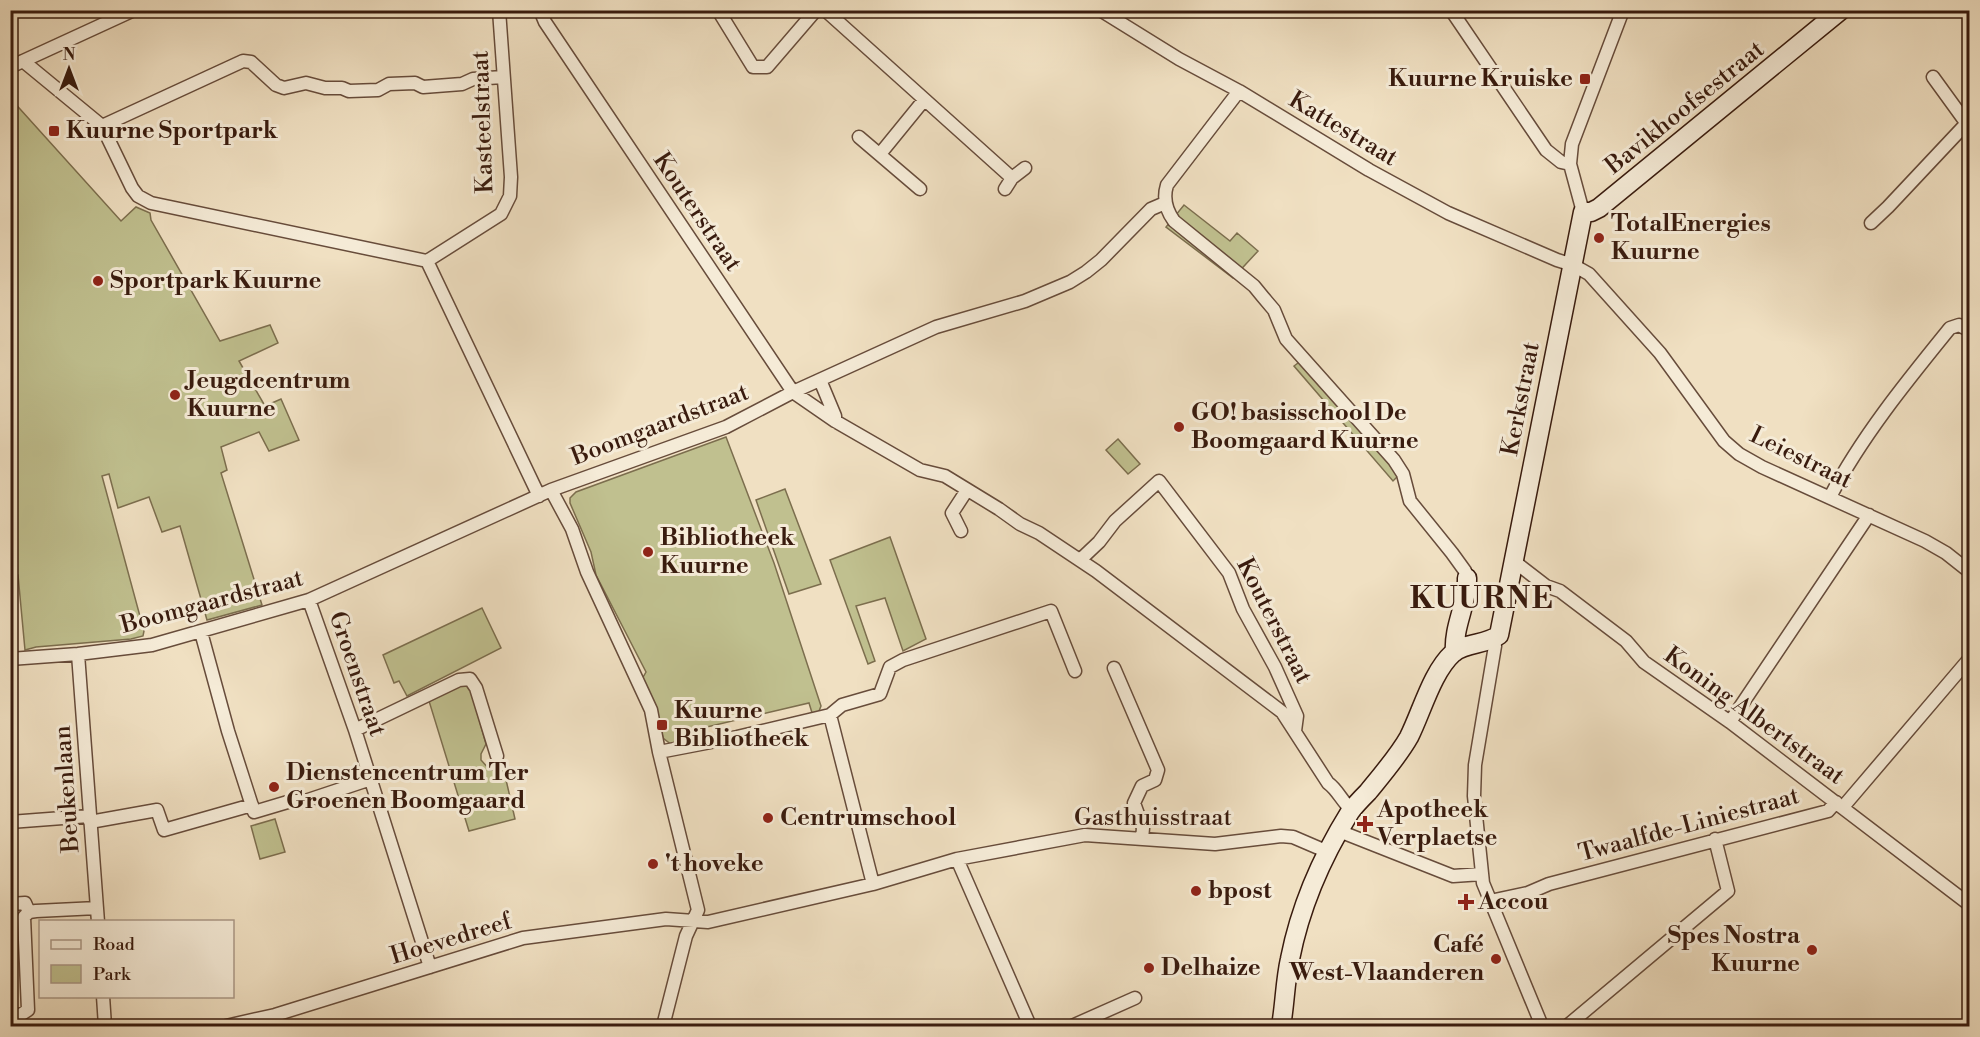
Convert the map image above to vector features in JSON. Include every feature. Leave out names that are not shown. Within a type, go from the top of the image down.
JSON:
[{"type":"street","points":[[10,67],[134,10]]},
{"type":"street","name":"Kasteelstraat","points":[[427,261],[501,214],[510,196],[511,177],[499,10]]},
{"type":"street","name":"Kouterstraat","points":[[540,10],[545,22],[793,392],[835,422],[920,470],[945,476],[1080,560],[1282,712],[1328,783],[1334,787],[1345,805],[1352,810]]},
{"type":"street","points":[[718,10],[753,67],[767,67],[816,10]]},
{"type":"street","points":[[825,10],[924,100],[1008,184],[1025,168]]},
{"type":"street","name":"Kattestraat","points":[[1100,10],[1369,170],[1448,213],[1573,265]]},
{"type":"street","points":[[1451,10],[1546,150],[1561,162],[1570,164],[1572,144],[1623,10]]},
{"type":"street","name":"Bavikhoofsestraat","points":[[1583,212],[1591,212],[1599,208],[1841,10]]},
{"type":"street","points":[[23,62],[102,126],[132,188],[138,196],[151,203],[427,261],[539,496]]},
{"type":"street","points":[[102,126],[243,62],[251,62],[276,85],[284,88],[306,83],[350,91],[378,90],[389,84],[415,83],[423,87],[462,84],[473,79],[503,77]]},
{"type":"street","points":[[1871,223],[1968,126],[1933,77]]},
{"type":"street","points":[[1239,91],[1167,185],[1165,203],[1174,221],[1254,286],[1270,304],[1286,339],[1394,460],[1402,474],[1410,501],[1465,571],[1467,587],[1457,626],[1455,651]]},
{"type":"street","points":[[880,154],[924,100]]},
{"type":"street","points":[[858,137],[920,189]]},
{"type":"street","name":"Kerkstraat","points":[[1542,1026],[1483,883],[1474,775],[1495,646],[1491,641],[1499,635],[1515,562],[1583,212],[1570,164]]},
{"type":"street","name":"Boomgaardstraat","points":[[10,658],[78,654],[152,645],[309,600],[551,490],[726,427],[793,392],[936,327],[1024,301],[1070,282],[1101,260],[1151,209],[1165,203]]},
{"type":"street","name":"Leiestraat","points":[[1573,265],[1589,274],[1660,353],[1724,441],[1739,454],[1762,467],[1925,541],[1946,553],[1970,572]]},
{"type":"street","points":[[1830,497],[1841,476],[1886,411],[1950,328],[1959,325],[1970,331]]},
{"type":"street","points":[[820,380],[836,416],[835,422]]},
{"type":"street","name":"Kouterstraat","points":[[1080,560],[1100,542],[1115,520],[1159,481],[1229,573],[1243,609],[1275,667],[1298,716],[1295,731]]},
{"type":"street","points":[[551,490],[572,529],[587,572],[651,710],[659,752],[698,910],[686,936],[663,1026]]},
{"type":"street","points":[[961,531],[952,513],[967,490]]},
{"type":"street","points":[[1730,722],[1869,515]]},
{"type":"street","name":"Koning Albertstraat","points":[[1515,562],[1546,586],[1560,591],[1626,641],[1644,662],[1730,722],[1970,905]]},
{"type":"street","name":"Groenstraat","points":[[309,600],[356,730],[430,967]]},
{"type":"street","points":[[659,752],[737,737],[830,714],[842,705],[880,694],[890,667],[903,660],[1051,611],[1075,671]]},
{"type":"street","points":[[201,632],[228,731],[254,812],[291,801],[305,801],[371,778]]},
{"type":"street","points":[[1281,1026],[1286,978],[1296,930],[1314,884],[1339,831],[1352,810],[1408,739],[1443,665],[1455,651],[1466,646],[1491,641]]},
{"type":"street","name":"Beukenlaan","points":[[78,654],[98,920]]},
{"type":"street","points":[[1839,805],[1970,658]]},
{"type":"street","points":[[1114,668],[1158,770],[1155,780],[1142,786],[1134,803],[1143,828],[1142,839]]},
{"type":"street","points":[[356,730],[459,680],[470,679],[476,688],[497,756]]},
{"type":"street","points":[[830,714],[873,884]]},
{"type":"street","points":[[10,822],[89,819],[157,810],[164,830],[252,805]]},
{"type":"street","name":"Twaalfde-Liniestraat","points":[[1490,901],[1715,839],[1828,811],[1839,805]]},
{"type":"street","points":[[1339,831],[1453,876],[1482,874]]},
{"type":"street","name":"Gasthuisstraat","points":[[693,921],[708,922],[724,919],[873,884],[957,860],[1085,835],[1215,843],[1281,836],[1293,837],[1328,852]]},
{"type":"street","points":[[1567,1026],[1728,891],[1715,839]]},
{"type":"street","points":[[957,860],[1030,1026]]},
{"type":"street","points":[[10,904],[26,903],[29,912]]},
{"type":"street","points":[[17,1026],[17,1017],[28,1010],[24,917],[29,912],[97,908]]},
{"type":"street","name":"Hoevedreef","points":[[226,1026],[276,1021],[430,967],[523,938],[666,919],[693,921]]},
{"type":"street","points":[[103,998],[105,1026]]},
{"type":"street","points":[[1072,1026],[1135,998]]},
{"type":"green space","name":"Sportpark Kuurne","points":[[11,99],[121,221],[136,207],[150,213],[151,220],[220,341],[270,325],[278,343],[239,361],[265,406],[281,399],[299,440],[269,451],[259,432],[221,447],[227,470],[221,473],[262,605],[207,620],[180,526],[162,532],[149,497],[118,508],[109,474],[102,476],[144,631],[143,636],[25,650],[18,575],[10,576]]},
{"type":"green space","points":[[1184,205],[1230,241],[1237,233],[1258,251],[1233,278],[1166,227]]},
{"type":"green space","points":[[1302,360],[1400,474],[1393,481],[1294,366]]},
{"type":"green space","points":[[726,437],[774,563],[821,706],[813,716],[809,703],[677,734],[680,745],[672,745],[663,738],[657,715],[642,679],[646,672],[596,575],[591,552],[570,503],[570,498],[576,492]]},
{"type":"green space","points":[[1118,439],[1140,464],[1128,474],[1106,450]]},
{"type":"green space","points":[[785,489],[821,584],[789,594],[756,500]]},
{"type":"green space","points":[[890,537],[926,639],[903,651],[885,598],[856,606],[875,661],[868,664],[830,560]]},
{"type":"green space","points":[[482,608],[501,648],[407,696],[399,681],[394,683],[383,655]]},
{"type":"green space","points":[[462,685],[468,686],[471,690],[486,744],[481,760],[490,770],[504,771],[515,819],[469,831],[429,701]]},
{"type":"green space","points":[[275,819],[285,852],[260,859],[251,826]]},
{"type":"place","name":"Kuurne Kruiske","points":[[1585,79]]},
{"type":"place","name":"Kuurne Sportpark","points":[[54,131]]},
{"type":"place","name":"TotalEnergies Kuurne","points":[[1599,238]]},
{"type":"place","name":"Sportpark Kuurne","points":[[98,281]]},
{"type":"place","name":"Jeugdcentrum Kuurne","points":[[175,395]]},
{"type":"place","name":"GO! basisschool De Boomgaard Kuurne","points":[[1179,427]]},
{"type":"place","name":"Bibliotheek Kuurne","points":[[648,552]]},
{"type":"place","name":"Kuurne Bibliotheek","points":[[662,725]]},
{"type":"place","name":"Dienstencentrum Ter Groenen Boomgaard","points":[[274,787]]},
{"type":"place","name":"Centrumschool","points":[[768,818]]},
{"type":"place","name":"Apotheek Verplaetse","points":[[1365,824]]},
{"type":"place","name":"'t hoveke","points":[[653,864]]},
{"type":"place","name":"bpost","points":[[1196,891]]},
{"type":"place","name":"Accou","points":[[1466,902]]},
{"type":"place","name":"Spes Nostra Kuurne","points":[[1812,950]]},
{"type":"place","name":"Café West-Vlaanderen","points":[[1496,959]]},
{"type":"place","name":"Delhaize","points":[[1149,968]]},
{"type":"district","name":"KUURNE","points":[[1482,599]]}]
